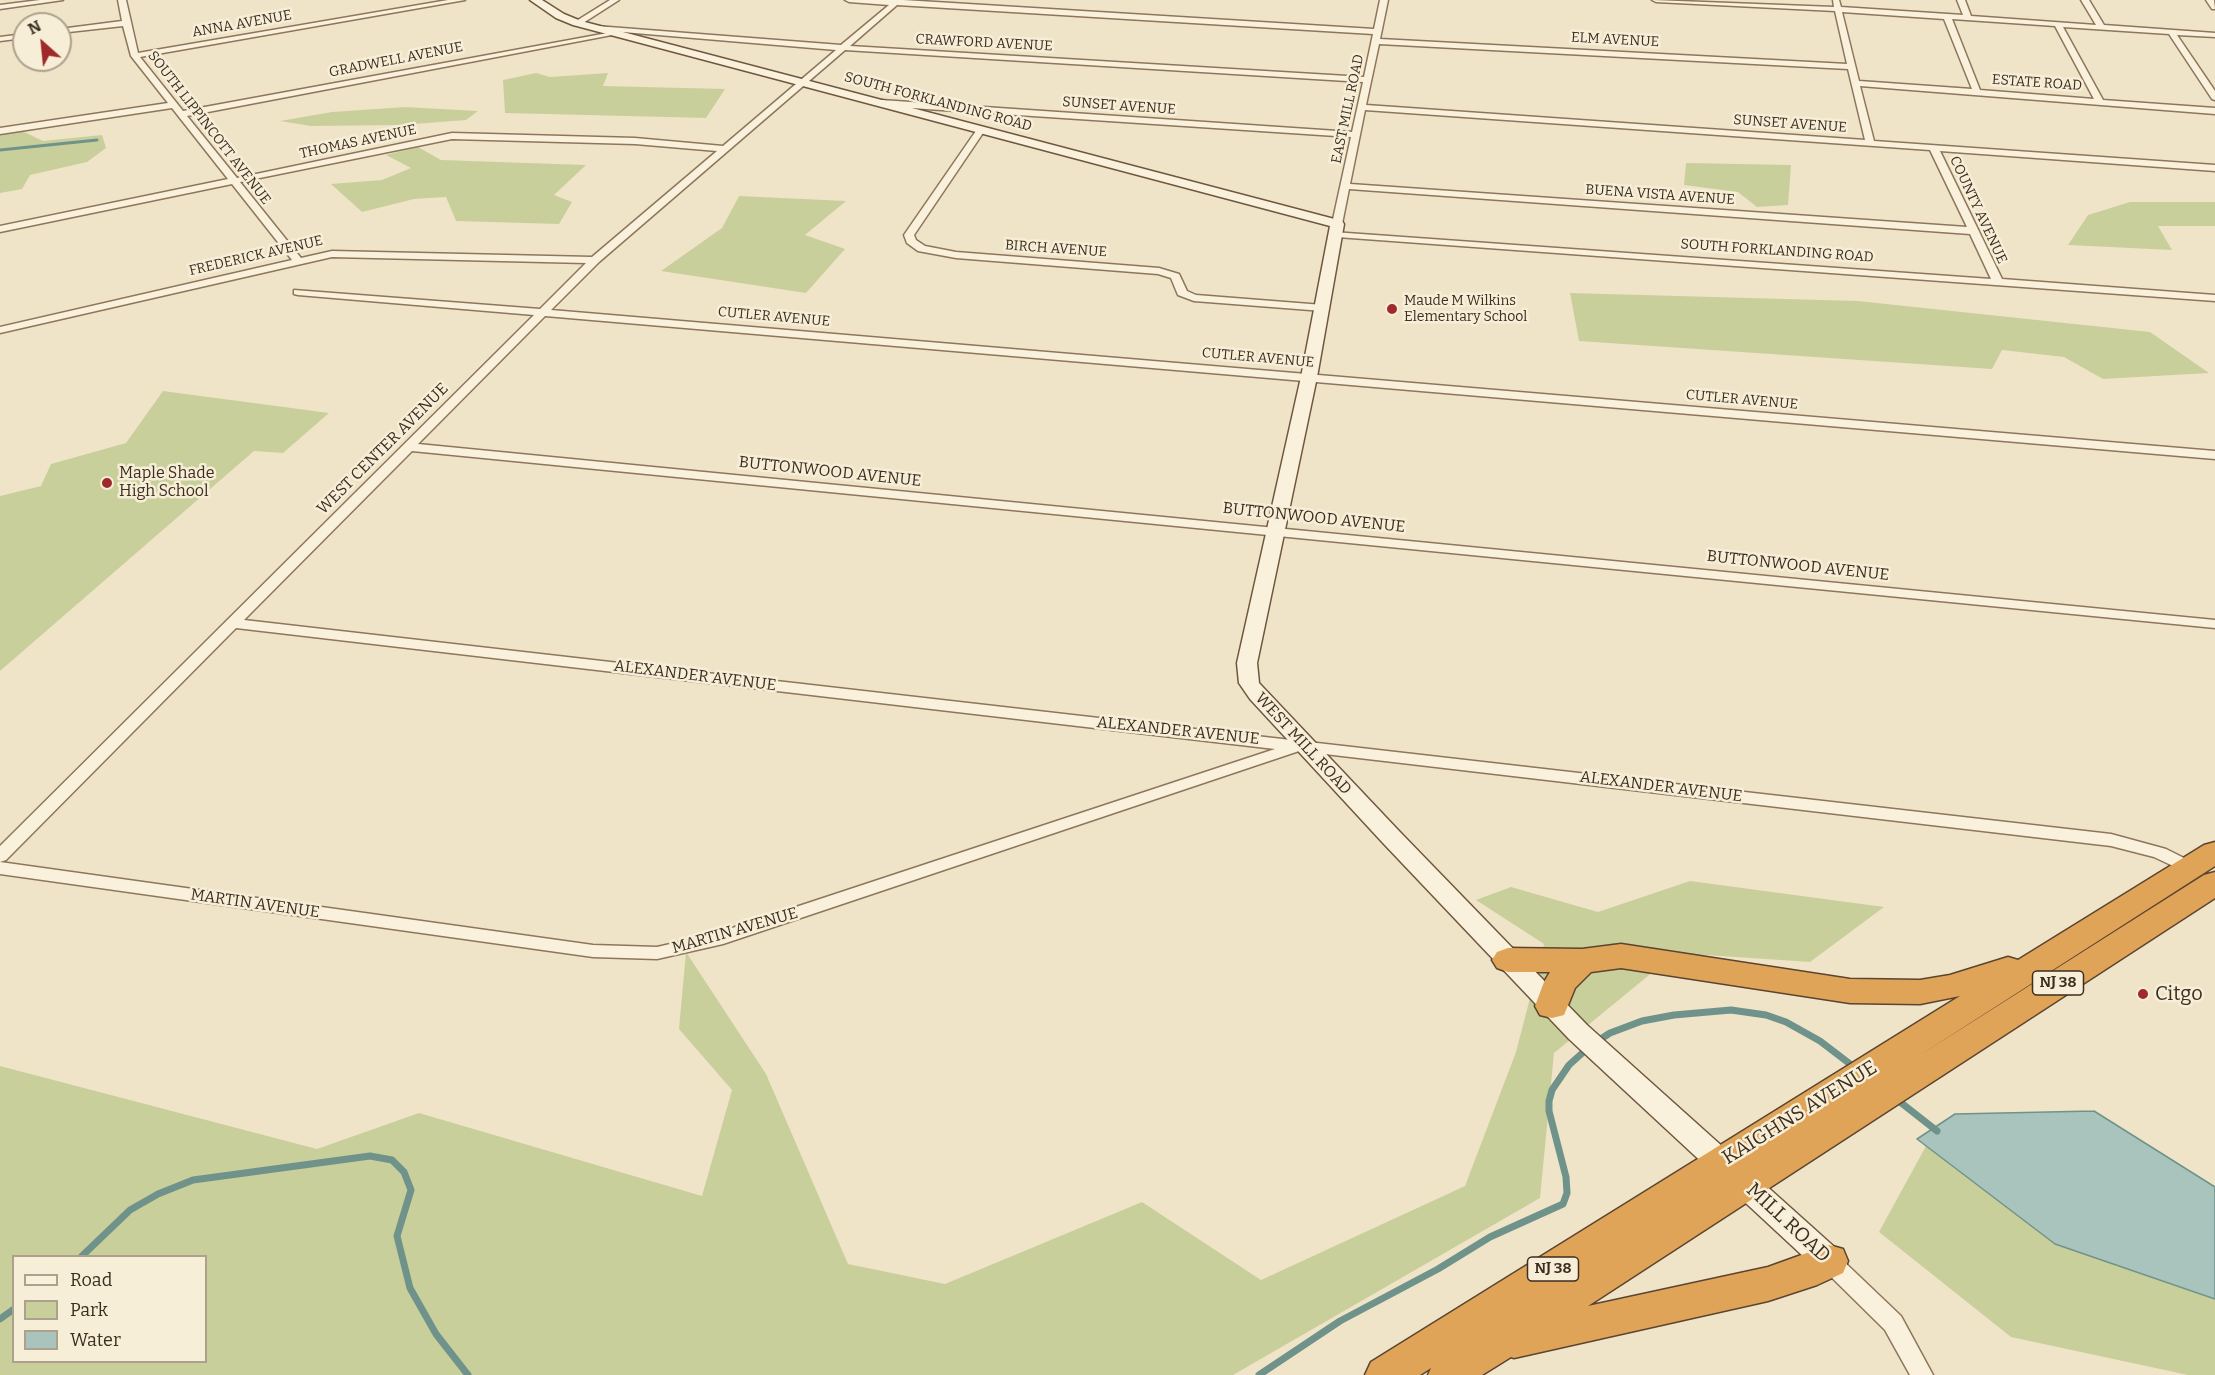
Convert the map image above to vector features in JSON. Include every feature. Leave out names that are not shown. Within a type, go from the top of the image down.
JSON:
[{"type":"highway","name":"KAIGHNS AVENUE","points":[[1888,1074],[2043,958],[2207,867]]},
{"type":"highway","name":"KAIGHNS AVENUE","points":[[1385,1375],[1734,1173],[2207,867]]},
{"type":"highway","points":[[1508,960],[1582,961],[1621,956],[1850,991],[1886,993],[1920,992],[1951,987],[2043,958]]},
{"type":"highway","points":[[1552,1005],[1560,981],[1582,961]]},
{"type":"highway","name":"KAIGHNS AVENUE","points":[[1448,1375],[1497,1344],[1734,1173]]},
{"type":"highway","points":[[1497,1344],[1768,1284],[1803,1273],[1829,1261]]},
{"type":"street","points":[[0,7],[59,0]]},
{"type":"street","name":"SOUTH LIPPINCOTT AVENUE","points":[[123,0],[130,42],[135,56],[298,261]]},
{"type":"street","name":"ANNA AVENUE","points":[[135,56],[461,0]]},
{"type":"street","name":"SOUTH FORKLANDING ROAD","points":[[535,0],[560,16],[577,23],[804,82],[1337,229],[2215,298]]},
{"type":"street","points":[[577,23],[615,0]]},
{"type":"street","name":"ELM AVENUE","points":[[849,0],[1852,67]]},
{"type":"street","name":"EAST MILL ROAD","points":[[1337,229],[1384,0]]},
{"type":"street","points":[[1656,0],[2215,35]]},
{"type":"street","points":[[1836,0],[1870,144]]},
{"type":"street","points":[[1961,0],[1968,18]]},
{"type":"street","points":[[2085,0],[2102,28]]},
{"type":"street","points":[[2210,0],[2215,7]]},
{"type":"street","name":"WEST CENTER AVENUE","points":[[0,856],[595,260],[897,2]]},
{"type":"street","points":[[1947,17],[1977,92]]},
{"type":"street","points":[[72,30],[128,23]]},
{"type":"street","points":[[2058,24],[2100,102]]},
{"type":"street","name":"CRAWFORD AVENUE","points":[[599,28],[844,48],[1367,80]]},
{"type":"street","points":[[2170,32],[2215,97]]},
{"type":"street","name":"GRADWELL AVENUE","points":[[181,114],[616,33]]},
{"type":"street","name":"ESTATE ROAD","points":[[1856,83],[2215,111]]},
{"type":"street","name":"SUNSET AVENUE","points":[[881,103],[1355,135]]},
{"type":"street","points":[[0,131],[174,105]]},
{"type":"street","name":"SUNSET AVENUE","points":[[1362,107],[2215,168]]},
{"type":"street","name":"BIRCH AVENUE","points":[[981,130],[909,235],[911,242],[922,249],[956,255],[1159,271],[1175,276],[1182,293],[1189,297],[1323,308]]},
{"type":"street","name":"THOMAS AVENUE","points":[[0,229],[452,136],[635,141],[727,149]]},
{"type":"street","name":"COUNTY AVENUE","points":[[1934,149],[1998,282]]},
{"type":"street","name":"BUENA VISTA AVENUE","points":[[1346,186],[1974,231]]},
{"type":"street","name":"WEST MILL ROAD","points":[[1337,229],[1309,377],[1247,663],[1247,676],[1257,694],[1304,745],[1508,960],[1610,1062]]},
{"type":"street","name":"FREDERICK AVENUE","points":[[0,330],[332,254],[595,260]]},
{"type":"street","name":"CUTLER AVENUE","points":[[298,292],[2215,456]]},
{"type":"street","name":"BUTTONWOOD AVENUE","points":[[410,447],[2215,624]]},
{"type":"street","name":"ALEXANDER AVENUE","points":[[232,623],[2111,840],[2207,867]]},
{"type":"street","name":"MARTIN AVENUE","points":[[0,868],[593,951],[657,953],[717,940],[1265,756],[1304,745]]},
{"type":"street","name":"MILL ROAD","points":[[1610,1062],[1734,1173],[1893,1323],[1922,1375]]},
{"type":"green space","points":[[536,73],[550,77],[608,73],[603,86],[725,89],[706,118],[505,113],[503,80]]},
{"type":"green space","points":[[405,107],[478,111],[466,120],[401,125],[311,126],[280,121],[332,112]]},
{"type":"green space","points":[[22,131],[43,141],[102,135],[106,148],[87,162],[30,175],[22,189],[0,193],[0,135]]},
{"type":"green space","points":[[418,147],[441,160],[586,165],[554,195],[572,202],[559,224],[456,221],[446,197],[414,199],[362,212],[331,184],[382,180],[411,168],[386,155]]},
{"type":"green space","points":[[1686,163],[1791,165],[1788,205],[1757,207],[1738,192],[1684,185]]},
{"type":"green space","points":[[739,196],[846,201],[805,235],[845,249],[806,293],[661,271],[722,228]]},
{"type":"green space","points":[[2130,202],[2215,202],[2215,226],[2158,226],[2172,250],[2068,245],[2088,215]]},
{"type":"green space","points":[[1570,293],[1858,301],[2150,332],[2209,373],[2103,379],[2064,357],[2002,350],[1992,369],[1579,341]]},
{"type":"green space","points":[[163,391],[329,413],[283,453],[254,451],[0,671],[0,496],[41,486],[51,464],[126,443]]},
{"type":"green space","points":[[1690,881],[1884,907],[1810,962],[1676,953],[1554,1053],[1540,1198],[1233,1375],[0,1375],[0,1066],[317,1149],[419,1113],[702,1196],[732,1090],[679,1029],[686,952],[766,1074],[848,1264],[945,1284],[1142,1202],[1261,1280],[1465,1186],[1516,1052],[1544,944],[1476,900],[1511,887],[1598,912]]},
{"type":"green space","points":[[1926,1146],[2055,1244],[2215,1299],[2215,1375],[2188,1375],[2011,1337],[1879,1232]]},
{"type":"water","points":[[2094,1111],[2215,1187],[2215,1299],[2055,1244],[1917,1139],[1955,1114]]},
{"type":"waterway","points":[[0,150],[97,140]]},
{"type":"waterway","points":[[1596,1042],[1610,1033],[1642,1021],[1674,1015],[1731,1010],[1766,1015],[1786,1022],[1820,1041],[1854,1067]]},
{"type":"waterway","points":[[1259,1375],[1340,1321],[1438,1269],[1490,1237],[1563,1204],[1567,1193],[1566,1177],[1549,1111],[1549,1101],[1552,1090],[1569,1065],[1589,1047]]},
{"type":"waterway","points":[[1895,1098],[1937,1131]]},
{"type":"waterway","points":[[83,1255],[130,1210],[158,1194],[193,1180],[370,1156],[392,1160],[404,1172],[411,1190],[397,1236],[410,1288],[436,1334],[468,1375]]},
{"type":"waterway","points":[[0,1319],[12,1310]]},
{"type":"place","name":"Maude M Wilkins Elementary School","points":[[1392,309]]},
{"type":"place","name":"Maple Shade High School","points":[[107,483]]},
{"type":"place","name":"Citgo","points":[[2143,994]]}]
